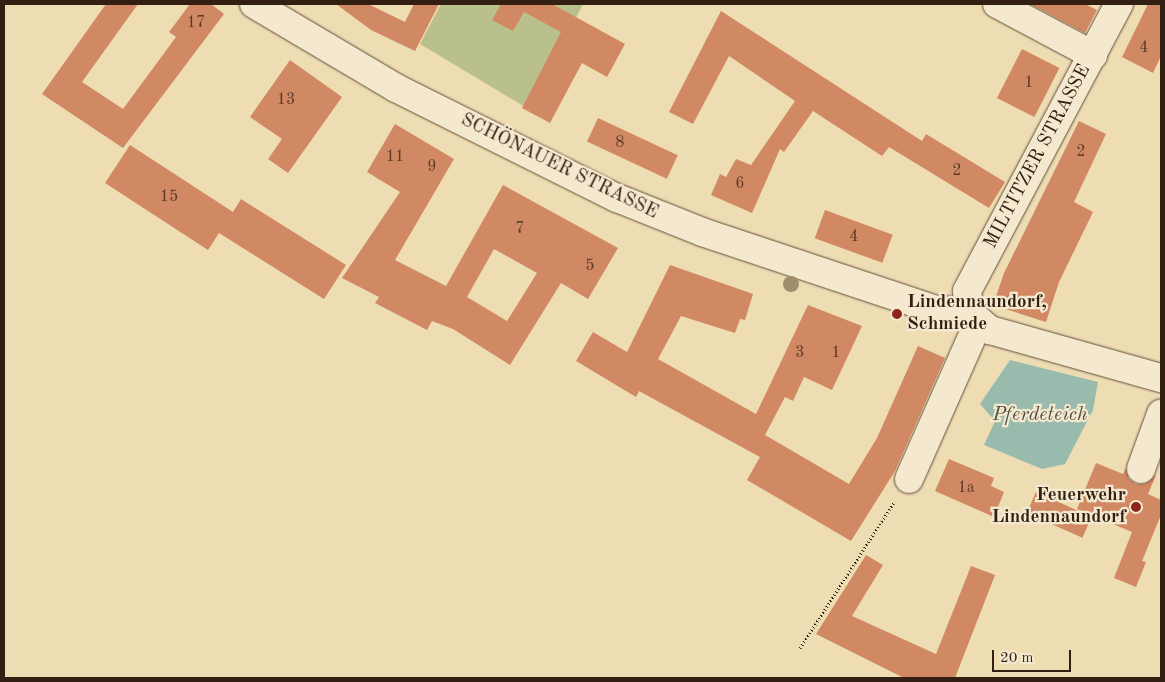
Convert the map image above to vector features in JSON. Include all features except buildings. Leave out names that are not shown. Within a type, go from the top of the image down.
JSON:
[{"type":"street","name":"SCHÖNAUER STRASSE","points":[[254,4],[396,88],[617,198],[702,232],[936,310],[974,317]]},
{"type":"street","points":[[997,4],[1093,55]]},
{"type":"street","name":"MILTITZER STRASSE","points":[[974,317],[967,291],[1119,4]]},
{"type":"street","points":[[909,479],[974,317],[990,330],[1161,378]]},
{"type":"street","points":[[1141,469],[1161,414]]},
{"type":"path","points":[[800,648],[909,479]]},
{"type":"green space","points":[[441,4],[583,4],[530,110],[420,44]]},
{"type":"water","name":"Pferdeteich","points":[[1010,360],[1098,382],[1093,410],[1065,464],[1042,469],[984,445],[995,421],[980,404]]},
{"type":"place","name":"Lindennaundorf, Schmiede","points":[[897,314]]},
{"type":"place","name":"Feuerwehr Lindennaundorf","points":[[1136,507]]}]
